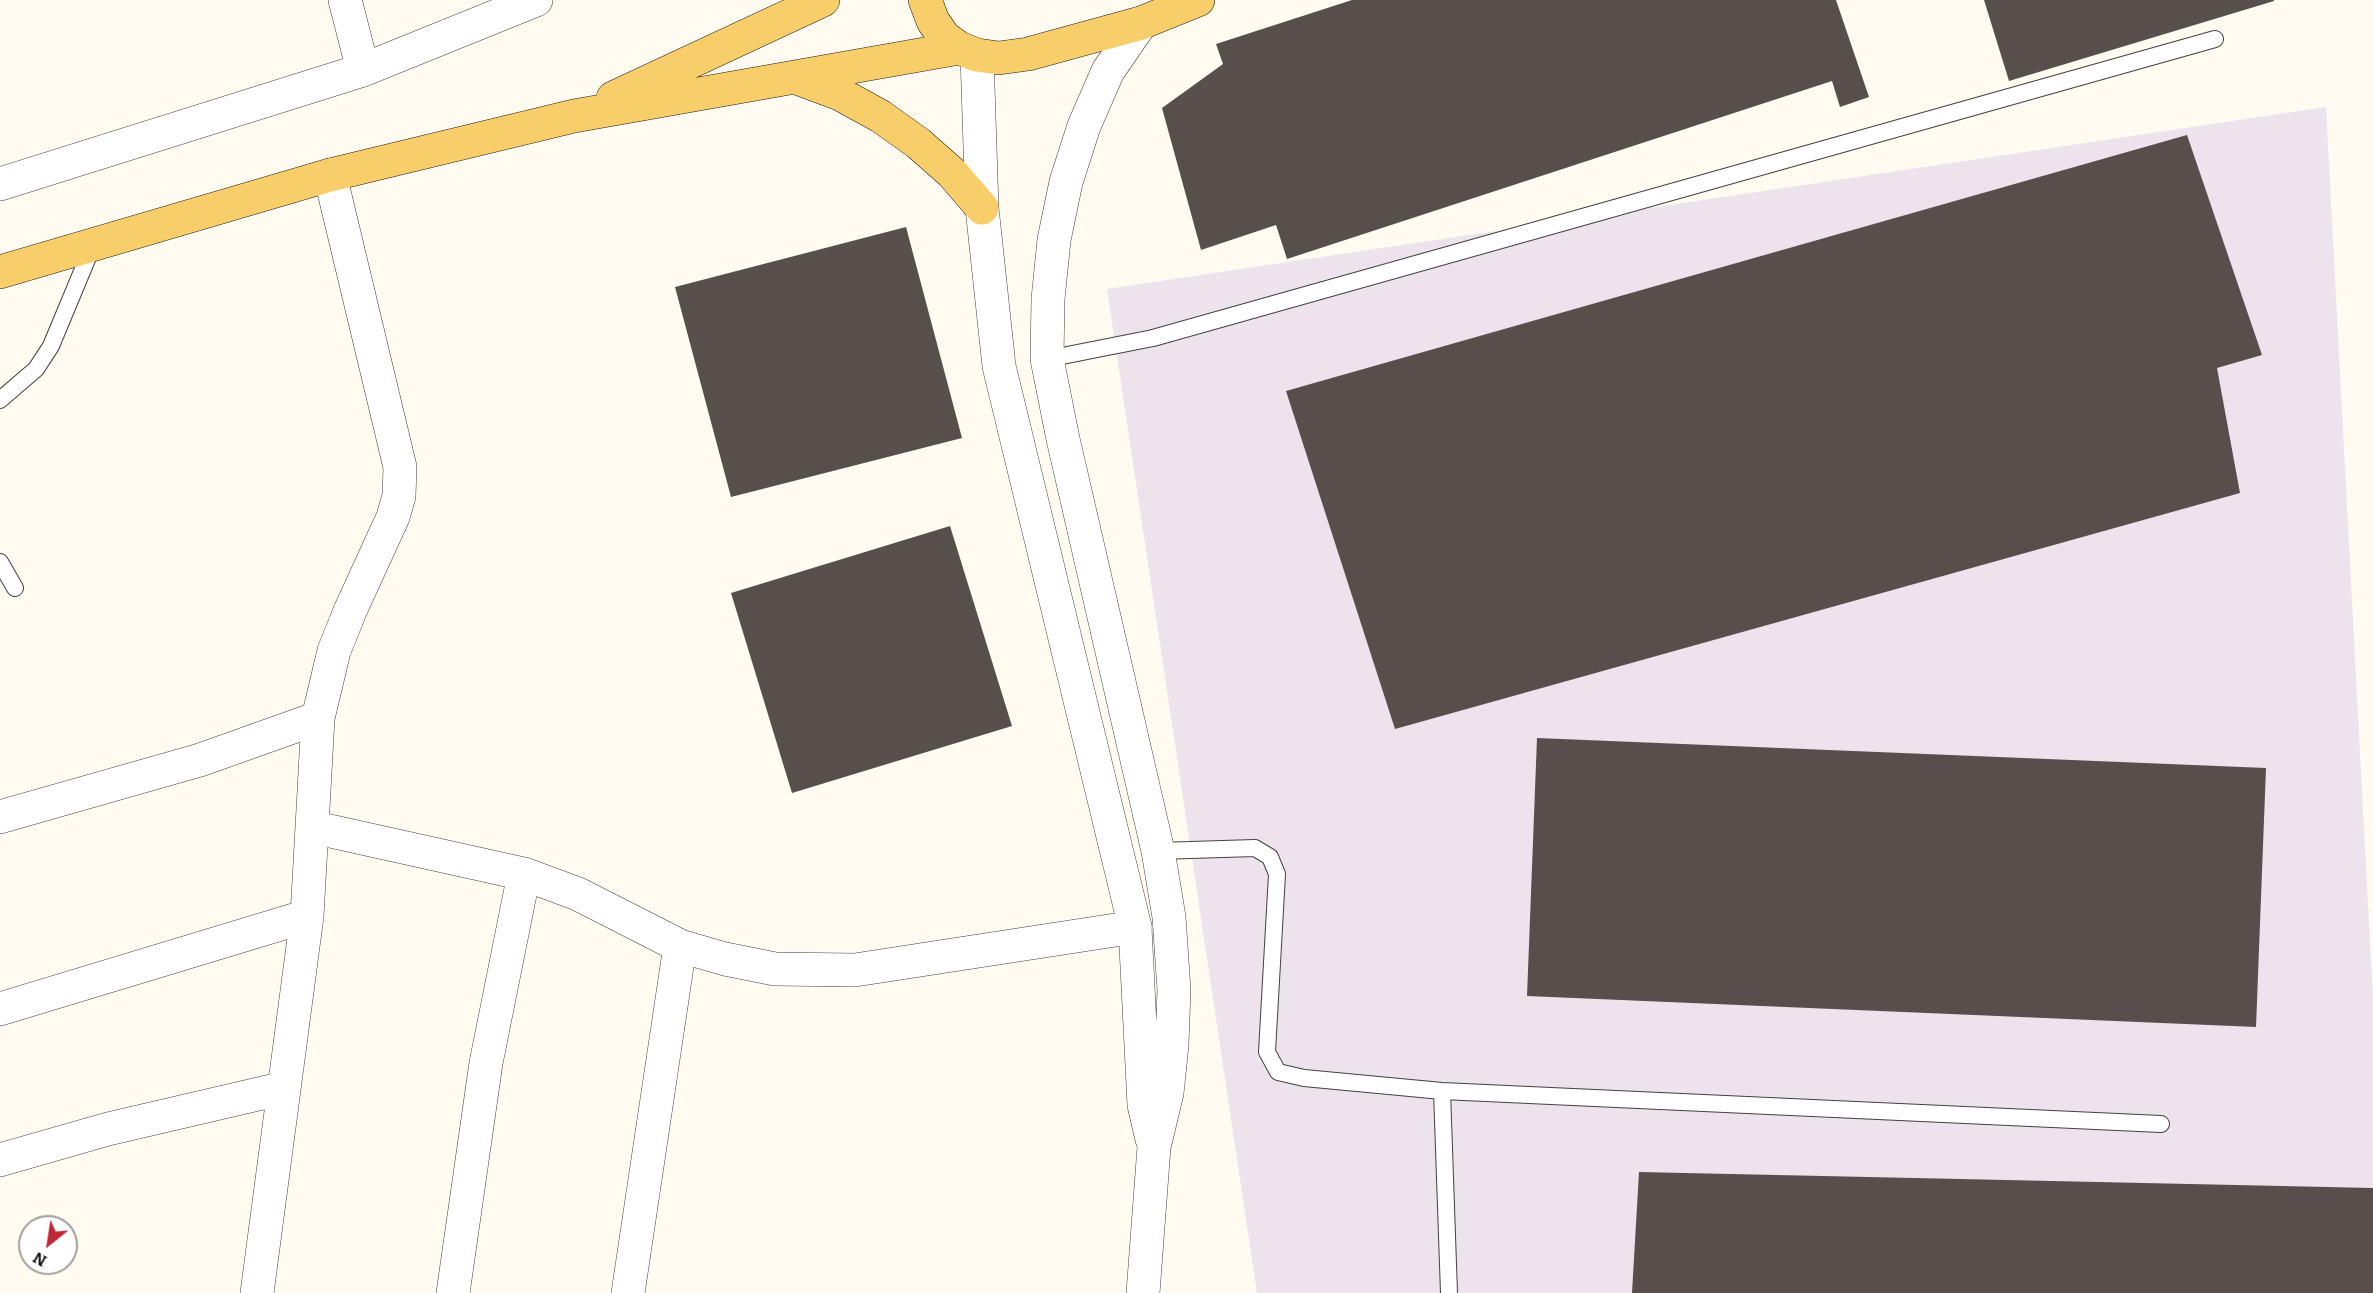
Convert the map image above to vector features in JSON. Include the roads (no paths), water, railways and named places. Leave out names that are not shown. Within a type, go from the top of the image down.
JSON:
[{"type":"main road","points":[[574,116],[823,0]]},
{"type":"main road","points":[[925,0],[933,21],[944,37],[968,52]]},
{"type":"main road","points":[[0,272],[330,175],[574,116],[968,52],[999,57],[1028,54],[1141,23],[1198,0]]},
{"type":"main road","points":[[797,78],[840,94],[880,116],[918,142],[952,174],[982,208]]},
{"type":"street","points":[[345,0],[363,70]]},
{"type":"street","points":[[0,184],[363,70],[536,0]]},
{"type":"street","points":[[1141,23],[1108,71],[1084,126],[1066,182],[1054,240],[1049,288],[1047,359],[1065,450],[1158,851],[1169,917],[1174,990],[1172,1045],[1167,1093],[1154,1147],[1143,1293]]},
{"type":"street","points":[[968,52],[999,366],[1135,927],[1144,1105],[1154,1147]]},
{"type":"street","points":[[257,1293],[307,916],[318,718],[334,651],[393,517],[399,496],[400,467],[330,175]]},
{"type":"street","points":[[0,817],[200,760],[318,718]]},
{"type":"street","points":[[312,827],[524,874],[578,894],[680,946],[725,959],[775,969],[855,970],[1135,927]]},
{"type":"street","points":[[453,1293],[486,1063],[524,874]]},
{"type":"street","points":[[0,1009],[307,916]]},
{"type":"street","points":[[628,1293],[680,946]]},
{"type":"street","points":[[0,1160],[108,1129],[284,1088]]},
{"type":"lane","points":[[1047,359],[1164,335],[2215,39]]},
{"type":"lane","points":[[0,400],[36,369],[51,346],[93,245]]},
{"type":"lane","points":[[0,562],[15,588]]},
{"type":"lane","points":[[1158,851],[1255,848],[1270,857],[1277,874],[1267,1052],[1278,1072],[1304,1078],[1442,1091],[2161,1124]]},
{"type":"lane","points":[[1442,1091],[1449,1293]]}]
